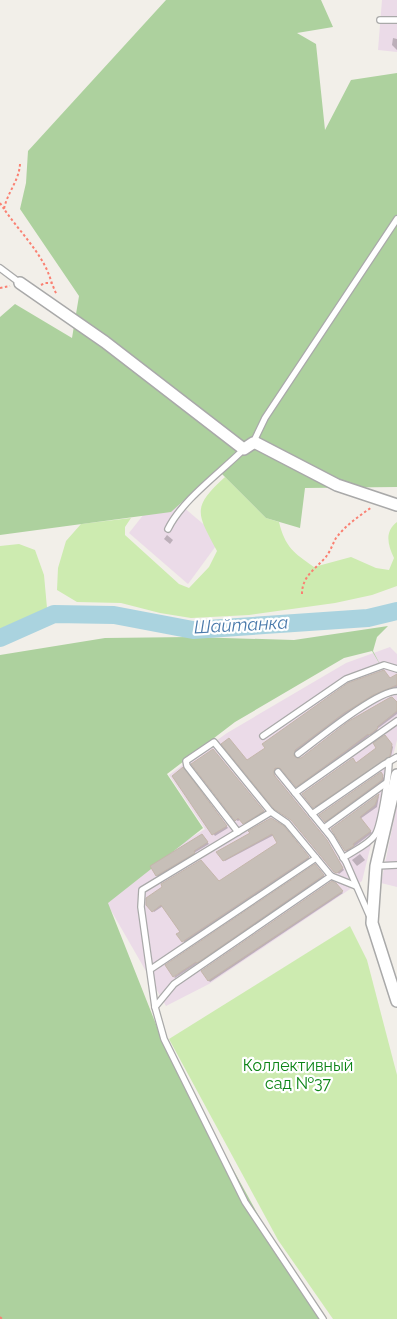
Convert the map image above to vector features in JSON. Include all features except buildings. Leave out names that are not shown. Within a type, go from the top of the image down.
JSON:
[{"type":"street","points":[[20,283],[248,446],[338,485],[397,505]]},
{"type":"street","points":[[397,775],[376,866],[372,923],[397,1001]]},
{"type":"lane","points":[[380,20],[397,20]]},
{"type":"lane","points":[[168,530],[176,515],[187,502],[248,446],[397,219]]},
{"type":"lane","points":[[0,268],[20,283]]},
{"type":"lane","points":[[263,736],[346,679],[384,665],[397,669]]},
{"type":"lane","points":[[298,754],[360,708],[391,691],[397,691]]},
{"type":"lane","points":[[295,793],[397,721]]},
{"type":"lane","points":[[238,832],[187,766],[186,762],[214,742],[271,812],[287,823],[331,876],[356,886]]},
{"type":"lane","points":[[312,814],[397,757]]},
{"type":"lane","points":[[343,858],[368,842],[376,834],[389,761]]},
{"type":"lane","points":[[278,772],[331,837],[343,858],[372,923]]},
{"type":"lane","points":[[324,828],[386,782]]},
{"type":"lane","points":[[271,812],[142,890],[141,906],[155,1007],[164,1039],[245,1202],[323,1319]]},
{"type":"lane","points":[[151,969],[316,858]]},
{"type":"lane","points":[[376,866],[397,865]]},
{"type":"lane","points":[[155,1007],[174,984],[331,876]]},
{"type":"path","points":[[4,209],[5,201],[19,174],[20,164]]},
{"type":"path","points":[[0,203],[30,242],[46,267],[62,312]]},
{"type":"path","points":[[302,594],[305,580],[310,572],[326,558],[337,538],[346,527],[384,500]]},
{"type":"shaded area","points":[[382,0],[397,0],[397,52],[378,50]]},
{"type":"shaded area","points":[[163,490],[221,539],[188,584],[129,533]]},
{"type":"shaded area","points":[[390,647],[397,654],[397,740],[362,881],[209,984],[166,1006],[101,893],[205,829],[169,775],[227,733],[346,663]]},
{"type":"shaded area","points":[[397,805],[397,887],[381,883]]},
{"type":"green space","points":[[166,0],[321,0],[333,27],[297,33],[316,44],[325,130],[351,80],[397,73],[397,487],[305,488],[300,528],[266,518],[218,470],[171,512],[0,535],[0,317],[15,304],[72,338],[79,296],[20,209],[26,183],[28,151]]},
{"type":"green space","points":[[225,477],[266,518],[279,522],[287,544],[301,558],[314,567],[351,557],[376,568],[389,570],[394,558],[388,539],[390,530],[397,522],[397,586],[372,595],[335,603],[249,615],[191,618],[160,613],[121,603],[77,602],[57,590],[58,568],[66,541],[81,524],[131,518],[125,527],[125,535],[179,584],[189,588],[209,567],[217,551],[205,528],[201,511],[202,504],[207,496]]},
{"type":"green space","points":[[19,544],[35,550],[44,575],[47,608],[0,629],[0,546]]},
{"type":"green space","points":[[388,626],[377,637],[373,651],[382,668],[372,651],[344,658],[235,722],[167,774],[203,828],[108,903],[163,1042],[273,1242],[320,1319],[0,1319],[0,655],[105,638],[191,637],[294,640]]},
{"type":"green space","name":"Коллективный сад №37","points":[[350,926],[367,960],[397,1075],[397,1319],[333,1319],[278,1240],[169,1039]]},
{"type":"waterway","name":"Шайтанка","points":[[0,638],[54,614],[114,615],[193,630],[368,618],[397,611]]}]
